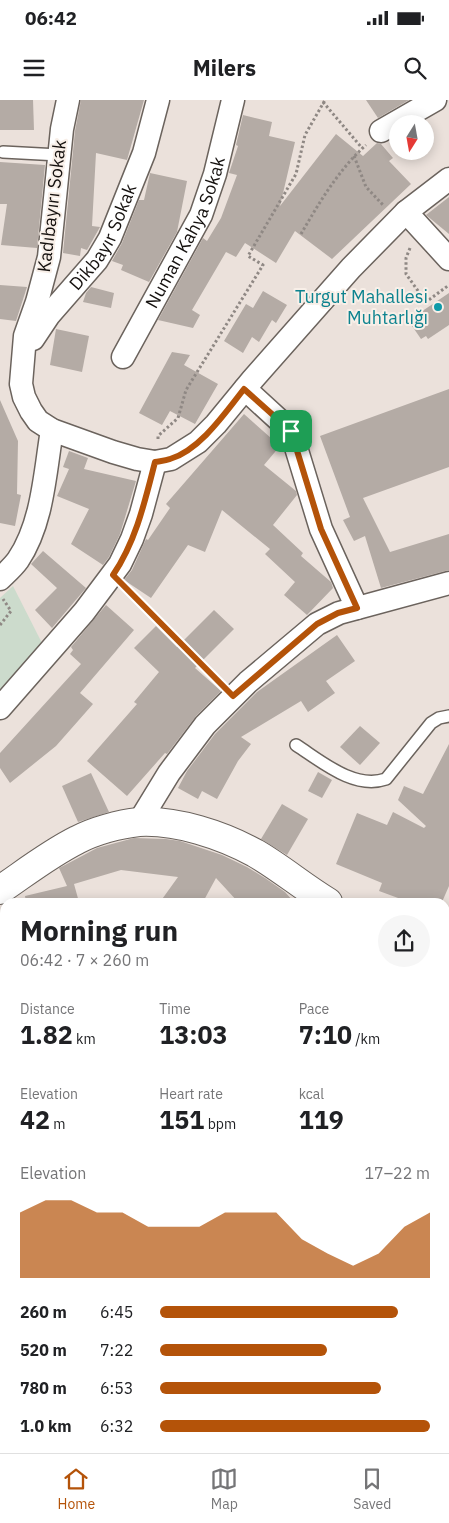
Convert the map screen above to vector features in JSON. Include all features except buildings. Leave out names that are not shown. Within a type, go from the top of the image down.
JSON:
[{"type":"main road","points":[[0,890],[58,850],[78,839],[139,822],[189,828],[221,838],[255,853],[322,898]]},
{"type":"street","name":"Kadıbayırı Sokak","points":[[68,100],[62,129],[49,257],[37,302],[25,336],[21,384],[24,397],[38,420],[52,430],[113,452],[155,462]]},
{"type":"street","name":"Dikbayır Sokak","points":[[24,361],[30,346],[49,315],[97,260],[110,238],[144,153],[158,100]]},
{"type":"street","name":"Numan Kahya Sokak","points":[[123,357],[201,215],[215,174],[232,100]]},
{"type":"street","points":[[381,131],[435,100]]},
{"type":"street","points":[[0,708],[84,612],[113,575],[124,557],[135,531],[155,462],[171,459],[198,442],[216,424],[244,389],[351,268],[402,216],[449,179]]},
{"type":"street","points":[[402,216],[449,259]]},
{"type":"street","points":[[244,389],[291,431],[321,529],[357,608]]},
{"type":"street","points":[[0,579],[18,561],[32,530],[38,512],[52,430]]},
{"type":"street","points":[[139,822],[169,773],[205,725],[233,696],[317,624],[338,613],[449,582]]},
{"type":"lane","points":[[3,152],[59,155]]},
{"type":"lane","points":[[296,745],[340,773],[354,778],[377,782],[386,778],[431,723],[439,718],[449,716]]},
{"type":"path","points":[[178,418],[186,390],[262,265],[248,256],[296,174],[305,135],[324,101],[362,148]]},
{"type":"path","points":[[301,234],[319,204],[354,156],[381,131]]},
{"type":"path","points":[[354,156],[366,187],[402,216],[410,242],[410,250],[406,258],[406,274],[426,302],[449,285]]},
{"type":"path","points":[[113,575],[233,696]]},
{"type":"path","points":[[0,594],[11,611],[0,625]]},
{"type":"green space","points":[[13,586],[44,647],[0,695],[0,598]]},
{"type":"place","name":"Turgut Mahallesi Muhtarlığı","points":[[438,307]]},
{"type":"route","points":[[244,389],[291,431],[321,529],[357,608],[338,613],[317,624],[233,696],[113,575],[132,539],[155,462],[171,459],[198,442],[216,424],[244,389]]}]
